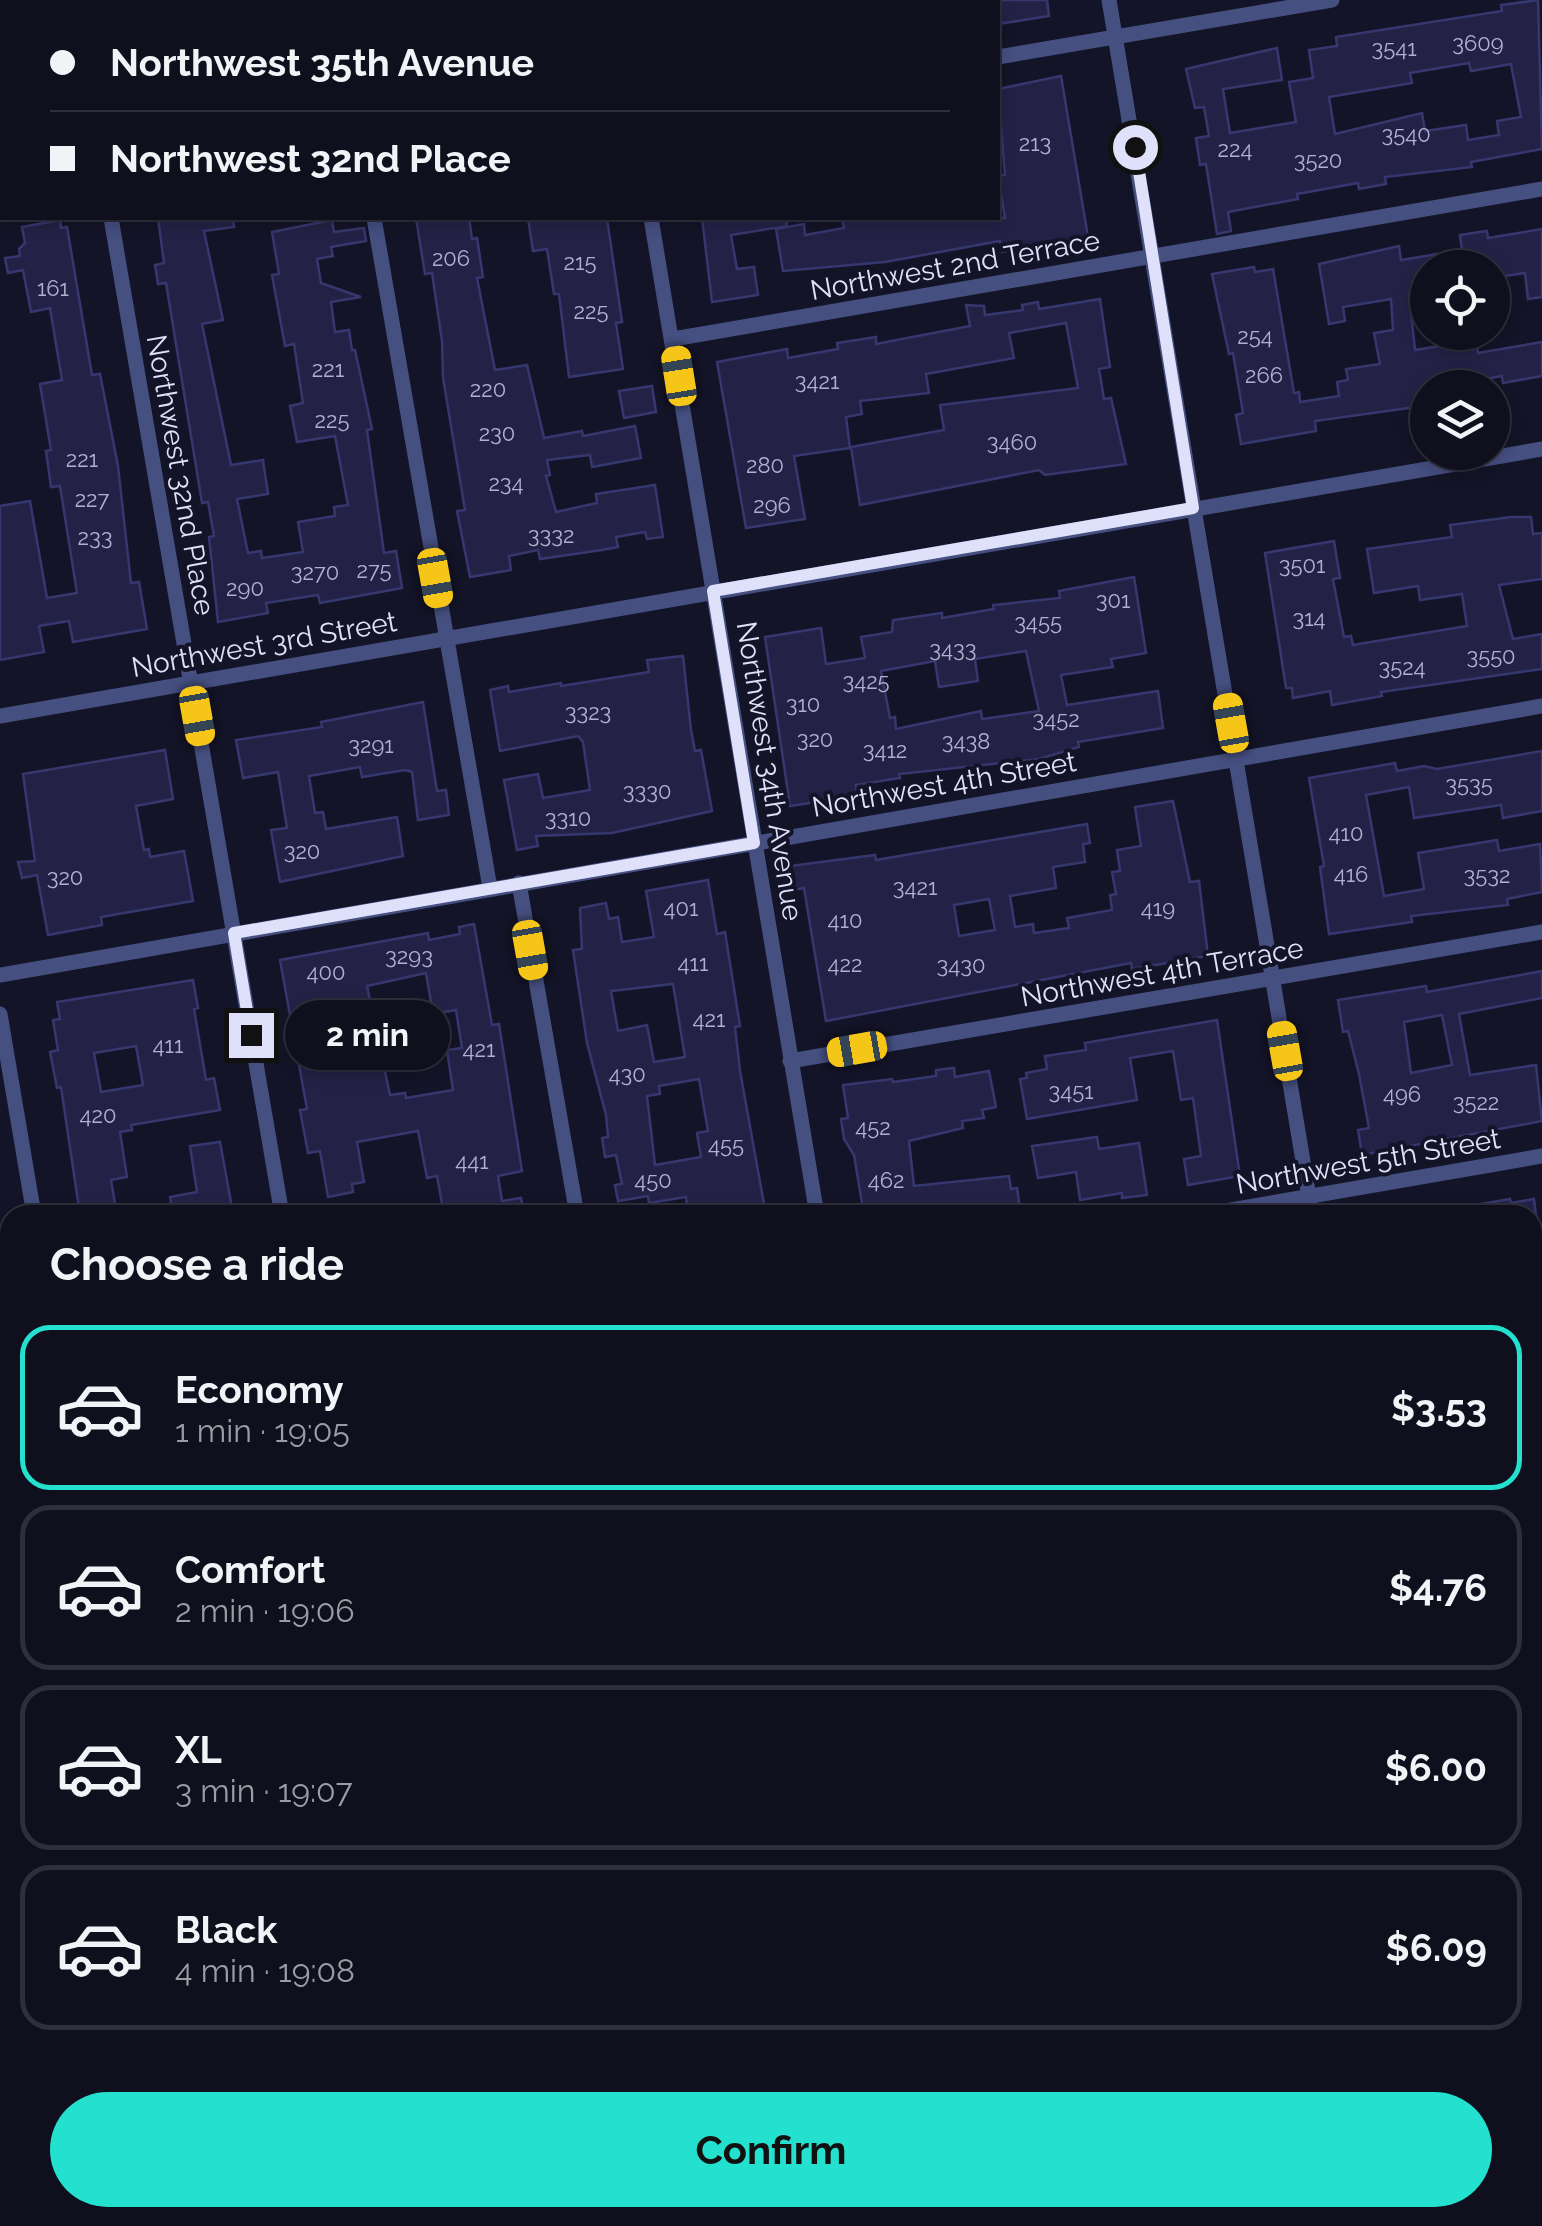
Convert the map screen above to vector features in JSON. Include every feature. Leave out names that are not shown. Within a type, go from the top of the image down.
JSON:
[{"type":"street","points":[[1109,0],[1311,1205]]},
{"type":"street","points":[[1000,58],[1332,0]]},
{"type":"street","name":"Northwest 2nd Terrace","points":[[673,338],[1542,190]]},
{"type":"street","name":"Northwest 32nd Place","points":[[111,220],[280,1205]]},
{"type":"street","points":[[374,220],[490,888]]},
{"type":"street","name":"Northwest 34th Avenue","points":[[651,220],[815,1205]]},
{"type":"street","name":"Northwest 3rd Street","points":[[0,716],[1542,449]]},
{"type":"street","name":"Northwest 4th Street","points":[[0,974],[1542,706]]},
{"type":"street","points":[[518,883],[575,1205]]},
{"type":"street","name":"Northwest 4th Terrace","points":[[790,1060],[1542,932]]},
{"type":"street","points":[[0,1014],[32,1205]]},
{"type":"street","name":"Northwest 5th Street","points":[[1259,1205],[1542,1156]]},
{"type":"building","points":[[1000,0],[1047,0],[1049,16],[1000,24]]},
{"type":"building","points":[[1538,0],[1542,149],[1471,162],[1472,167],[1385,177],[1386,184],[1359,189],[1358,183],[1297,194],[1298,199],[1228,212],[1231,231],[1217,234],[1206,164],[1200,165],[1196,138],[1209,136],[1204,107],[1195,108],[1186,69],[1277,48],[1282,80],[1223,89],[1230,133],[1296,122],[1289,82],[1313,78],[1309,50],[1337,46],[1336,37],[1502,11],[1501,5]],"holes":[[[1469,63],[1471,71],[1511,64],[1521,117],[1497,121],[1499,135],[1468,140],[1466,125],[1425,131],[1422,113],[1335,134],[1329,97],[1412,83],[1410,73]]]},
{"type":"building","points":[[1061,76],[1088,237],[1002,252],[1000,241],[885,262],[783,271],[776,229],[804,224],[805,235],[844,228],[842,220],[1005,218],[1000,188],[1000,176],[1005,175],[1000,89]]},
{"type":"building","points":[[60,220],[61,228],[67,227],[92,375],[100,374],[118,466],[131,583],[139,582],[147,629],[73,642],[69,621],[39,626],[44,652],[0,660],[0,506],[30,501],[47,598],[77,593],[60,486],[51,487],[46,451],[51,450],[40,384],[62,380],[50,308],[31,312],[23,270],[8,273],[5,258],[20,256],[19,249],[25,243],[22,227]]},
{"type":"building","points":[[158,220],[233,220],[234,227],[204,231],[223,320],[202,324],[231,465],[263,460],[268,494],[237,499],[248,553],[261,551],[262,558],[303,552],[298,522],[335,516],[334,507],[348,505],[335,436],[297,442],[290,406],[303,403],[294,344],[285,346],[272,275],[279,274],[272,232],[332,220],[334,232],[364,228],[366,241],[331,247],[333,256],[317,259],[321,283],[361,297],[331,302],[335,332],[349,330],[355,350],[372,429],[367,430],[384,553],[396,551],[402,588],[320,603],[318,595],[266,603],[268,613],[218,622],[209,537],[214,536],[208,502],[202,503],[166,283],[158,284],[155,265],[164,263]]},
{"type":"building","points":[[416,220],[469,220],[472,239],[477,238],[483,277],[477,278],[495,370],[527,365],[544,438],[582,431],[583,436],[635,426],[641,458],[592,467],[590,455],[547,460],[550,475],[546,476],[556,512],[597,503],[596,494],[655,485],[663,537],[647,539],[645,532],[616,537],[618,547],[602,550],[540,559],[538,550],[509,556],[511,570],[470,577],[457,511],[465,510],[443,378],[432,273],[425,274]]},
{"type":"building","points":[[528,220],[607,220],[622,322],[616,323],[623,369],[569,377],[559,294],[554,294],[547,249],[533,251]]},
{"type":"building","points":[[702,220],[786,220],[787,226],[731,235],[737,269],[754,267],[758,295],[712,302]]},
{"type":"building","points":[[1542,229],[1542,297],[1528,299],[1525,273],[1510,275],[1510,250],[1462,250],[1460,235],[1487,231],[1488,238]]},
{"type":"building","points":[[1399,246],[1401,260],[1410,259],[1410,350],[1478,353],[1542,342],[1542,376],[1510,382],[1510,370],[1410,370],[1410,408],[1315,421],[1316,431],[1241,444],[1236,415],[1243,413],[1233,353],[1229,354],[1212,274],[1254,267],[1255,272],[1273,269],[1294,393],[1299,392],[1300,402],[1339,396],[1337,382],[1348,380],[1346,369],[1380,364],[1374,333],[1393,330],[1391,299],[1343,307],[1345,321],[1329,324],[1319,264]]},
{"type":"building","points":[[1100,299],[1110,367],[1099,369],[1104,399],[1111,398],[1126,464],[1045,475],[1039,470],[860,505],[851,447],[944,430],[940,405],[1078,388],[1066,323],[1009,333],[1014,358],[926,374],[929,393],[860,401],[862,414],[846,417],[850,448],[794,456],[805,519],[746,528],[717,362],[787,349],[788,358],[838,349],[837,343],[876,337],[876,344],[970,326],[966,305],[984,306],[985,315],[1023,310],[1022,305],[1038,302],[1039,309]]},
{"type":"building","points":[[652,386],[656,412],[624,418],[619,391]]},
{"type":"building","points":[[1531,517],[1533,534],[1542,533],[1542,579],[1499,585],[1513,639],[1542,634],[1542,669],[1381,692],[1382,696],[1332,705],[1330,691],[1293,698],[1292,688],[1286,688],[1265,553],[1334,541],[1340,578],[1333,579],[1344,637],[1351,636],[1353,645],[1467,626],[1462,594],[1420,600],[1418,586],[1374,593],[1367,549],[1452,537],[1450,525]]},
{"type":"building","points":[[1134,577],[1146,653],[1111,659],[1113,667],[1061,675],[1067,705],[1158,691],[1163,728],[1078,742],[1079,747],[1039,759],[899,774],[900,778],[856,785],[857,796],[790,806],[765,637],[821,628],[826,664],[865,658],[861,637],[892,632],[893,620],[942,613],[942,618],[994,609],[993,605],[1060,598],[1059,591]],"holes":[[[1026,651],[1039,711],[982,719],[981,711],[896,729],[895,717],[890,718],[881,671],[935,661],[939,687],[978,681],[975,659]]]},
{"type":"building","points":[[683,656],[691,730],[695,751],[701,750],[712,811],[612,833],[536,836],[538,846],[517,850],[504,780],[538,774],[543,798],[590,790],[583,742],[578,736],[500,751],[490,690],[508,686],[509,692],[649,672],[647,660]]},
{"type":"building","points":[[423,702],[437,791],[446,790],[449,815],[418,820],[412,772],[405,770],[362,777],[360,767],[309,776],[315,813],[323,812],[326,829],[397,817],[403,856],[280,882],[271,830],[287,828],[278,772],[243,778],[236,740],[322,727],[321,722]]},
{"type":"building","points":[[165,750],[173,799],[136,806],[144,850],[149,849],[150,857],[184,851],[193,901],[101,917],[102,925],[48,935],[37,875],[22,878],[18,862],[35,861],[23,774]]},
{"type":"building","points":[[1542,751],[1542,811],[1503,818],[1501,805],[1414,818],[1409,787],[1366,795],[1384,896],[1424,889],[1418,853],[1497,840],[1499,851],[1540,844],[1542,892],[1507,899],[1508,905],[1411,916],[1412,922],[1329,934],[1320,867],[1324,866],[1309,778],[1395,763],[1397,771],[1424,766],[1437,769]]},
{"type":"building","points":[[1173,801],[1190,882],[1199,881],[1208,956],[1132,969],[1131,963],[826,1021],[804,888],[794,890],[790,866],[875,855],[876,860],[1087,824],[1090,843],[1083,844],[1085,862],[1053,867],[1056,888],[1010,896],[1015,927],[1033,924],[1034,933],[1069,928],[1067,918],[1112,910],[1110,895],[1116,894],[1112,872],[1120,871],[1117,850],[1141,846],[1135,807]],"holes":[[[989,899],[995,930],[959,936],[954,905]]]},
{"type":"building","points":[[708,880],[717,934],[725,932],[740,1026],[735,1027],[740,1071],[764,1205],[687,1205],[686,1197],[649,1203],[648,1196],[618,1201],[615,1185],[622,1184],[616,1155],[605,1157],[602,1138],[608,1137],[606,1115],[587,1043],[573,950],[582,949],[580,908],[606,903],[609,919],[618,917],[622,942],[654,937],[646,891]],"holes":[[[673,984],[685,1057],[654,1062],[647,1025],[618,1031],[611,991]],[[699,1079],[708,1131],[697,1133],[701,1157],[655,1165],[647,1096],[660,1094],[659,1086]]]},
{"type":"building","points":[[474,924],[492,1025],[499,1024],[522,1171],[498,1176],[502,1201],[521,1198],[522,1205],[442,1205],[437,1176],[427,1178],[418,1131],[357,1142],[364,1182],[352,1184],[353,1192],[328,1197],[320,1151],[308,1153],[300,1110],[307,1109],[280,960],[428,933],[429,940],[460,934],[459,927]],"holes":[[[426,973],[433,1014],[456,1010],[462,1048],[447,1050],[453,1090],[406,1098],[405,1093],[390,1095],[367,986]]]},
{"type":"building","points":[[1542,971],[1542,998],[1459,1014],[1470,1075],[1536,1065],[1542,1121],[1362,1155],[1358,1130],[1369,1128],[1338,1000],[1426,986],[1427,992]],"holes":[[[1442,1015],[1452,1065],[1411,1073],[1404,1022]]]},
{"type":"building","points":[[193,980],[206,1080],[214,1078],[220,1110],[131,1125],[132,1130],[120,1132],[127,1177],[111,1180],[115,1205],[79,1205],[61,1087],[57,1088],[50,1052],[58,1050],[53,1020],[60,1019],[57,1002]],"holes":[[[136,1046],[143,1085],[101,1092],[94,1053]]]},
{"type":"building","points":[[1217,1020],[1240,1176],[1188,1185],[1184,1159],[1201,1156],[1193,1098],[1181,1100],[1173,1051],[1130,1058],[1137,1100],[1027,1119],[1020,1079],[1027,1078],[1026,1073],[1047,1069],[1045,1056],[1086,1050],[1085,1043]]},
{"type":"building","points":[[954,1068],[955,1077],[989,1071],[996,1107],[982,1110],[984,1118],[962,1121],[963,1128],[909,1141],[914,1186],[1009,1176],[1011,1189],[1017,1188],[1020,1205],[862,1205],[854,1155],[844,1139],[841,1119],[848,1118],[843,1085],[936,1076],[936,1070]]},
{"type":"building","points":[[1097,1137],[1099,1149],[1139,1143],[1147,1195],[1122,1198],[1122,1193],[1080,1200],[1076,1172],[1038,1178],[1032,1146]]},
{"type":"building","points":[[220,1142],[232,1205],[171,1205],[170,1197],[197,1192],[190,1146]]},
{"type":"building","points":[[1534,1199],[1535,1205],[1476,1205]]},
{"type":"route","points":[[251,1035],[234,933],[754,843],[713,591],[1193,508],[1135,147]]}]
